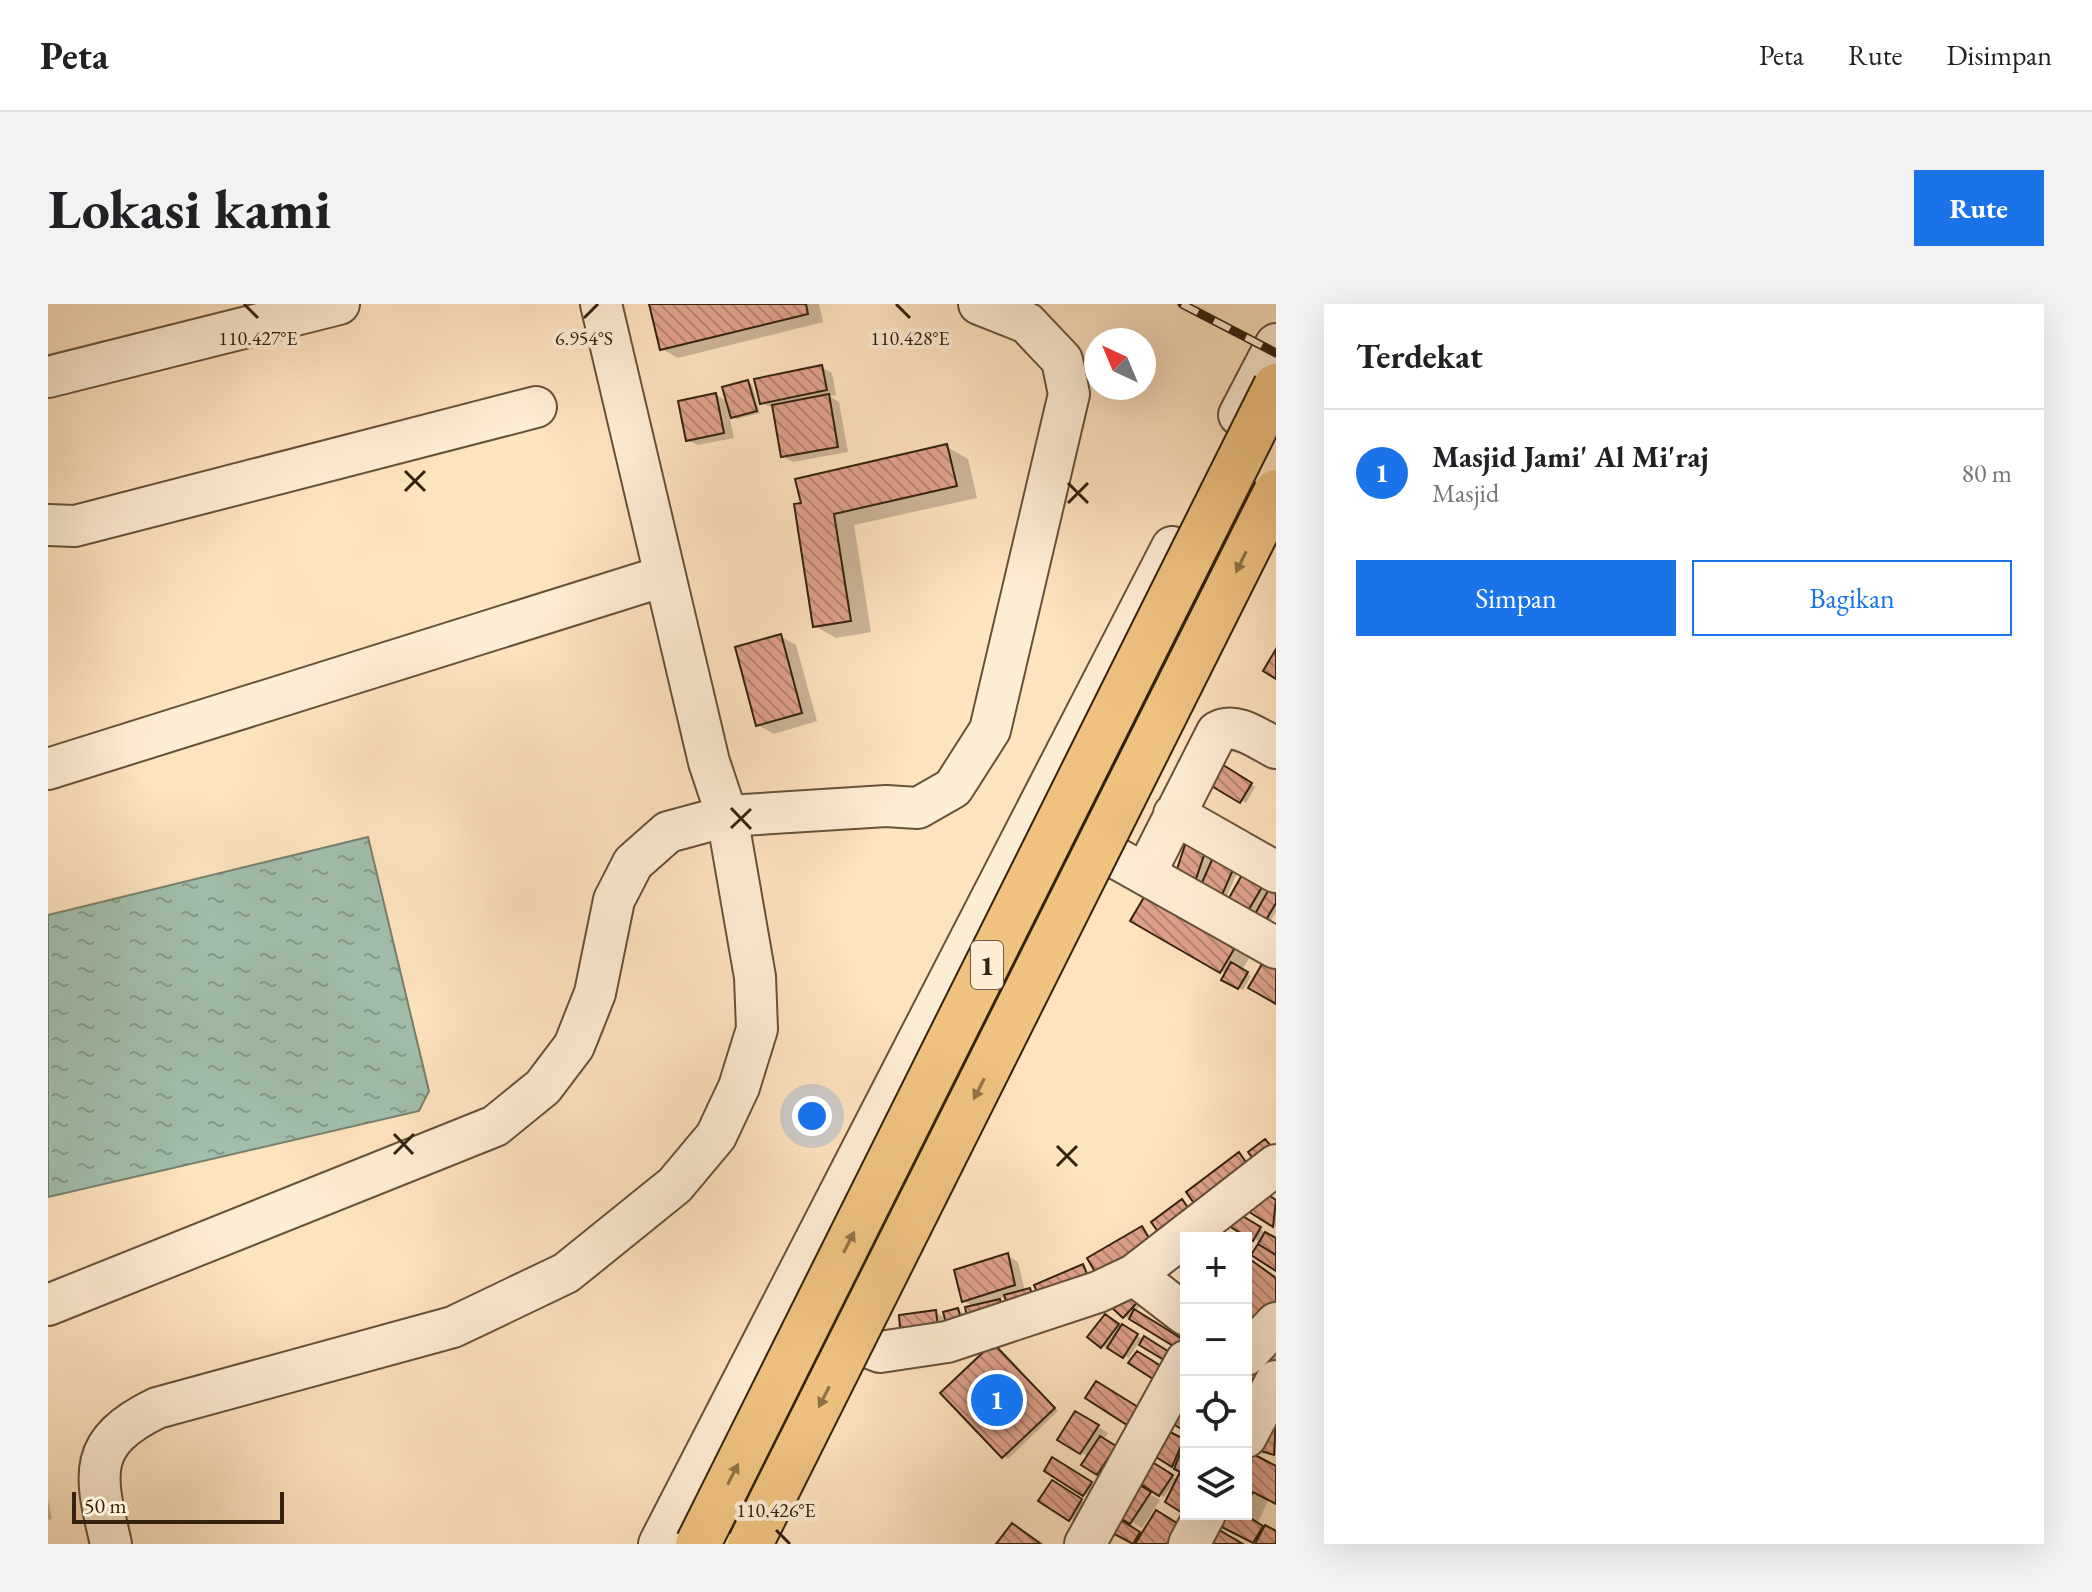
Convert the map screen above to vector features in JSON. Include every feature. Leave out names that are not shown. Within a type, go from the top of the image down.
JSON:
[{"type":"highway","name":"1","points":[[698,1544],[1276,386]]},
{"type":"highway","name":"1","points":[[750,1544],[1276,492]]},
{"type":"highway","points":[[1014,1020],[1110,885],[1276,558]]},
{"type":"street","points":[[48,377],[339,304]]},
{"type":"street","points":[[111,1544],[97,1482],[105,1449],[125,1423],[157,1408],[453,1327],[566,1273],[675,1185],[716,1136],[739,1087],[757,1029],[755,977],[727,816],[709,762],[601,304]]},
{"type":"street","points":[[48,1305],[495,1126],[543,1087],[574,1046],[595,993],[614,900],[633,863],[668,832],[727,816],[886,806],[918,808],[953,788],[990,730],[1069,394],[1062,360],[1027,323],[979,304]]},
{"type":"street","points":[[659,1544],[1276,344]]},
{"type":"street","points":[[48,525],[75,526],[536,407]]},
{"type":"street","points":[[48,769],[664,576]]},
{"type":"street","points":[[1145,874],[1217,732],[1226,727],[1236,728],[1276,748]]},
{"type":"street","points":[[1036,813],[1276,948]]},
{"type":"street","points":[[1174,814],[1276,872]]},
{"type":"street","points":[[780,1312],[880,1352],[947,1342],[1098,1292],[1134,1275],[1276,1165]]},
{"type":"street","points":[[1134,1275],[1180,1310]]},
{"type":"street","points":[[1252,1410],[1276,1323]]},
{"type":"street","points":[[1085,1544],[1180,1372]]},
{"type":"street","points":[[1189,1544],[1202,1520]]},
{"type":"water","points":[[368,837],[429,1091],[419,1111],[48,1197],[48,915]]},
{"type":"building","points":[[649,304],[806,304],[808,314],[660,350]]},
{"type":"building","points":[[822,365],[827,390],[760,404],[754,379]]},
{"type":"building","points":[[748,380],[757,411],[731,418],[722,387]]},
{"type":"building","points":[[716,393],[724,433],[686,441],[678,401]]},
{"type":"building","points":[[829,394],[838,447],[781,457],[772,405]]},
{"type":"building","points":[[947,444],[957,486],[834,514],[851,621],[813,627],[794,504],[801,503],[795,479]]},
{"type":"building","points":[[781,634],[802,713],[756,726],[735,647]]},
{"type":"building","points":[[1276,649],[1276,679],[1263,671]]},
{"type":"building","points":[[1220,763],[1252,783],[1240,803],[1208,784]]},
{"type":"building","points":[[1187,839],[1207,846],[1191,894],[1171,887]]},
{"type":"building","points":[[1215,853],[1236,863],[1221,897],[1200,887]]},
{"type":"building","points":[[1242,875],[1262,887],[1241,923],[1221,912]]},
{"type":"building","points":[[1150,887],[1240,939],[1220,973],[1130,921]]},
{"type":"building","points":[[1269,889],[1276,893],[1276,903],[1262,927],[1251,921]]},
{"type":"building","points":[[1269,952],[1276,956],[1276,1004],[1248,988]]},
{"type":"building","points":[[1231,962],[1248,972],[1238,989],[1221,980]]},
{"type":"building","points":[[1265,1139],[1276,1152],[1260,1168],[1248,1152]]},
{"type":"building","points":[[1239,1152],[1254,1174],[1201,1213],[1186,1192]]},
{"type":"building","points":[[1256,1187],[1276,1200],[1273,1227],[1243,1208]]},
{"type":"building","points":[[1182,1199],[1195,1218],[1164,1240],[1151,1222]]},
{"type":"building","points":[[1234,1211],[1261,1227],[1253,1241],[1252,1232],[1239,1232],[1226,1224]]},
{"type":"building","points":[[1142,1226],[1156,1250],[1101,1282],[1087,1258]]},
{"type":"building","points":[[1265,1232],[1276,1238],[1276,1255],[1258,1244]]},
{"type":"building","points":[[1258,1244],[1276,1255],[1276,1271],[1252,1256]]},
{"type":"building","points":[[1008,1253],[1015,1285],[962,1302],[954,1270]]},
{"type":"building","points":[[1252,1261],[1276,1278],[1276,1306],[1252,1337]]},
{"type":"building","points":[[1083,1264],[1092,1286],[1043,1307],[1034,1285]]},
{"type":"building","points":[[1130,1284],[1143,1296],[1123,1318],[1110,1306]]},
{"type":"building","points":[[1030,1288],[1036,1306],[1010,1314],[1004,1295]]},
{"type":"building","points":[[1000,1299],[1005,1320],[969,1328],[965,1307]]},
{"type":"building","points":[[958,1308],[964,1330],[949,1334],[943,1312]]},
{"type":"building","points":[[1134,1309],[1180,1338],[1180,1346],[1178,1349],[1129,1319]]},
{"type":"building","points":[[936,1310],[939,1337],[901,1341],[899,1315]]},
{"type":"building","points":[[1105,1314],[1119,1324],[1101,1348],[1087,1337]]},
{"type":"building","points":[[1122,1324],[1138,1334],[1123,1358],[1107,1348]]},
{"type":"building","points":[[1144,1336],[1174,1355],[1169,1363],[1139,1345]]},
{"type":"building","points":[[993,1343],[1055,1408],[1002,1458],[940,1393]]},
{"type":"building","points":[[1137,1351],[1169,1371],[1161,1384],[1128,1363]]},
{"type":"building","points":[[1252,1365],[1275,1376],[1252,1391]]},
{"type":"building","points":[[1096,1381],[1138,1407],[1127,1425],[1085,1398]]},
{"type":"building","points":[[1177,1404],[1180,1406],[1180,1428],[1167,1420]]},
{"type":"building","points":[[1075,1411],[1099,1425],[1080,1454],[1057,1440]]},
{"type":"building","points":[[1276,1419],[1274,1455],[1254,1449]]},
{"type":"building","points":[[1154,1424],[1180,1437],[1180,1448],[1172,1467],[1140,1447]]},
{"type":"building","points":[[1100,1436],[1116,1446],[1097,1475],[1081,1465]]},
{"type":"building","points":[[1180,1454],[1180,1472],[1174,1469]]},
{"type":"building","points":[[1252,1454],[1276,1466],[1276,1504],[1253,1492]]},
{"type":"building","points":[[1052,1457],[1092,1482],[1083,1496],[1044,1471]]},
{"type":"building","points":[[1146,1458],[1173,1475],[1159,1496],[1133,1479]]},
{"type":"building","points":[[1179,1474],[1180,1511],[1165,1502]]},
{"type":"building","points":[[1130,1479],[1151,1492],[1130,1524],[1109,1511]]},
{"type":"building","points":[[1052,1480],[1082,1499],[1069,1521],[1038,1501]]},
{"type":"building","points":[[1156,1510],[1188,1530],[1179,1544],[1135,1544]]},
{"type":"building","points":[[1110,1513],[1140,1532],[1133,1544],[1101,1527]]},
{"type":"building","points":[[1252,1519],[1263,1526],[1253,1543],[1216,1524],[1218,1520]]},
{"type":"building","points":[[1012,1523],[1041,1544],[996,1544]]},
{"type":"building","points":[[1265,1525],[1276,1531],[1276,1544],[1255,1544]]},
{"type":"building","points":[[1214,1527],[1243,1544],[1206,1544]]},
{"type":"railway","points":[[1182,304],[1276,353]]},
{"type":"place","name":"Masjid Jami' Al Mi'raj","points":[[997,1400]]}]
